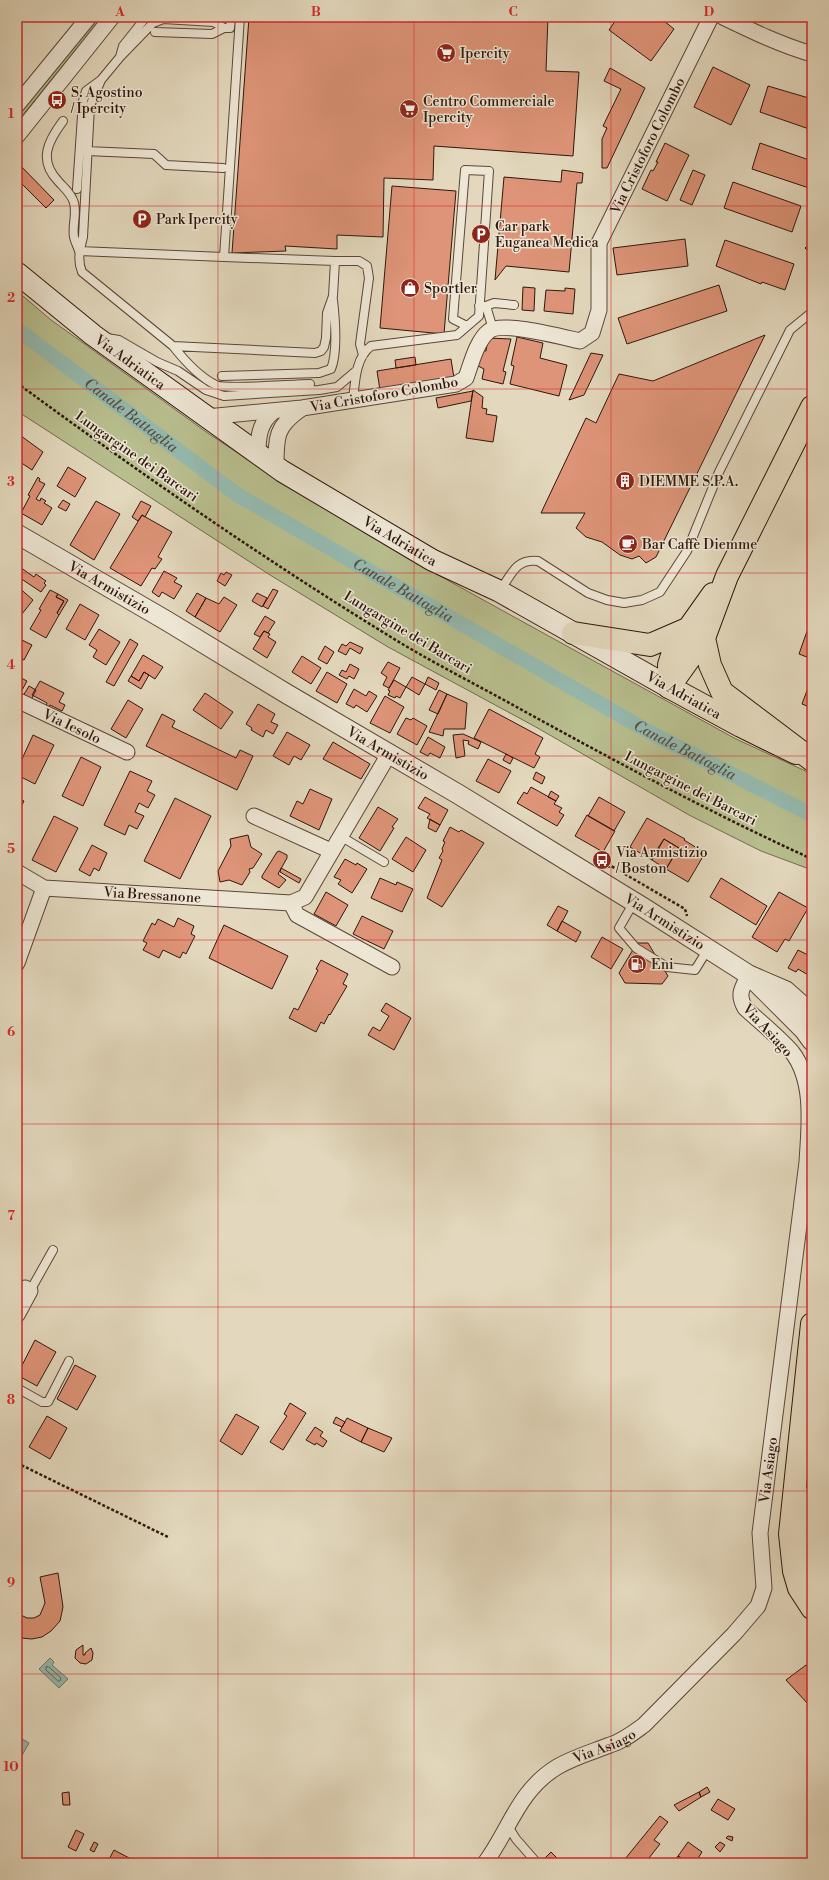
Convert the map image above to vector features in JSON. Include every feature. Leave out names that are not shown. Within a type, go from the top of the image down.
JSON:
[{"type":"main road","name":"Via Adriatica","points":[[17,273],[94,335],[276,466],[432,560],[499,591],[669,687],[776,745],[812,760]]},
{"type":"main road","points":[[669,687],[812,407]]},
{"type":"main road","points":[[573,633],[650,645],[696,633]]},
{"type":"main road","points":[[696,633],[722,692],[812,760]]},
{"type":"main road","points":[[812,1324],[790,1534],[794,1571],[799,1588],[812,1608]]},
{"type":"main road","points":[[812,1497],[808,1546],[812,1567]]},
{"type":"street","points":[[17,105],[89,17]]},
{"type":"street","points":[[17,136],[112,17]]},
{"type":"street","name":"Via Cristoforo Colombo","points":[[206,417],[273,412],[353,401],[461,382],[466,378],[476,349],[488,331],[498,327],[517,328],[580,341],[592,332],[599,310],[599,244],[711,17]]},
{"type":"street","points":[[723,17],[796,50],[812,54]]},
{"type":"street","name":"Via Cristoforo Colombo","points":[[276,466],[276,444],[280,428],[288,418],[302,408]]},
{"type":"street","points":[[258,454],[258,438],[262,425],[266,417],[273,412]]},
{"type":"street","name":"Via Armistizio","points":[[19,539],[167,621],[458,794],[749,974],[786,991],[812,1014]]},
{"type":"street","name":"Via Iesolo","points":[[17,700],[127,752]]},
{"type":"street","points":[[389,754],[305,897],[291,903],[297,915],[392,967]]},
{"type":"street","points":[[254,816],[331,851]]},
{"type":"street","name":"Via Bressanone","points":[[17,872],[44,888],[291,903]]},
{"type":"street","points":[[17,963],[44,888]]},
{"type":"street","name":"Via Armistizio","points":[[749,974],[804,1030],[812,1041]]},
{"type":"street","name":"Via Asiago","points":[[508,1826],[519,1804],[537,1782],[557,1767],[586,1753],[611,1745],[630,1735],[644,1724],[749,1618],[758,1606],[764,1588],[760,1533],[806,1170],[809,1113],[807,1090],[802,1070],[792,1053],[745,1008],[740,999],[742,989],[749,974]]},
{"type":"street","points":[[17,1315],[27,1290]]},
{"type":"street","points":[[485,1863],[508,1826]]},
{"type":"lane","points":[[120,57],[123,46],[146,17]]},
{"type":"lane","points":[[155,32],[212,34],[224,28],[230,28],[231,17]]},
{"type":"lane","points":[[224,257],[240,17]]},
{"type":"lane","points":[[77,189],[83,101],[86,92],[101,80],[120,57],[153,23],[163,20],[214,22],[224,28]]},
{"type":"lane","points":[[101,80],[90,106],[83,237],[79,251],[79,264],[82,272],[173,346],[204,378],[221,387],[310,384]]},
{"type":"lane","points":[[63,121],[50,137],[47,153],[48,165],[53,176],[73,199],[75,205],[74,237],[79,251]]},
{"type":"lane","points":[[87,151],[154,154],[166,165],[222,168]]},
{"type":"lane","points":[[353,401],[357,370],[364,351],[371,346],[457,335],[467,326],[478,316],[483,306],[489,171],[465,170],[453,319],[467,326]]},
{"type":"lane","points":[[79,251],[359,261],[367,266],[369,278],[360,344],[363,354]]},
{"type":"lane","points":[[222,376],[319,373],[331,369],[335,349],[333,296],[335,261]]},
{"type":"lane","points":[[173,346],[315,353],[321,351],[324,347],[327,313],[333,296]]},
{"type":"lane","points":[[483,306],[494,303],[514,305]]},
{"type":"lane","points":[[483,306],[493,329]]},
{"type":"lane","points":[[499,591],[519,563],[529,560],[538,561],[588,592],[607,600],[624,603],[642,600],[660,592],[687,551],[719,472],[790,330],[812,312]]},
{"type":"lane","points":[[94,335],[119,340],[157,362],[178,371],[206,390],[224,396],[319,390],[337,387],[357,370]]},
{"type":"lane","points":[[340,836],[384,862]]},
{"type":"lane","points":[[634,902],[619,928],[636,948],[667,966],[695,970],[708,948]]},
{"type":"lane","points":[[27,1290],[53,1250]]},
{"type":"lane","points":[[17,1388],[42,1402],[48,1402],[69,1361]]},
{"type":"lane","points":[[508,1826],[516,1840],[538,1863]]},
{"type":"path","name":"Lungargine dei Barcari","points":[[17,383],[124,461],[217,524],[400,643],[613,760],[737,825],[812,859]]},
{"type":"path","points":[[17,1463],[168,1537]]},
{"type":"green space","points":[[97,17],[102,17],[17,122],[17,117]]},
{"type":"green space","points":[[17,291],[51,320],[209,434],[279,480],[429,570],[574,650],[736,739],[812,774],[812,870],[761,851],[689,815],[534,726],[388,647],[270,575],[17,411]]},
{"type":"water","points":[[50,1658],[54,1662],[52,1665],[68,1679],[59,1688],[39,1669]]},
{"type":"water","points":[[17,1736],[29,1743],[17,1764]]},
{"type":"building","name":"Centro Commerciale Ipercity","points":[[249,17],[548,17],[546,71],[579,72],[573,156],[434,146],[433,180],[384,178],[383,237],[337,235],[337,249],[285,246],[286,251],[232,253]]},
{"type":"building","points":[[618,17],[659,17],[674,29],[651,61],[609,30]]},
{"type":"building","points":[[713,67],[750,85],[731,125],[694,107]]},
{"type":"building","points":[[610,68],[645,88],[607,168],[602,168],[602,139],[607,128],[603,126],[621,89],[604,81]]},
{"type":"building","points":[[768,86],[812,99],[812,130],[760,112]]},
{"type":"building","points":[[665,143],[689,155],[667,201],[642,189],[651,170],[653,171],[658,162],[656,162]]},
{"type":"building","points":[[760,143],[812,161],[812,189],[752,169]]},
{"type":"building","points":[[17,162],[54,200],[46,208],[17,179]]},
{"type":"building","points":[[562,170],[583,173],[582,183],[577,183],[569,272],[506,266],[495,280],[504,177],[561,182]]},
{"type":"building","points":[[693,170],[705,175],[692,205],[680,200]]},
{"type":"building","points":[[733,182],[801,206],[792,232],[724,208]]},
{"type":"building","points":[[392,186],[456,191],[444,334],[380,328]]},
{"type":"building","points":[[17,198],[22,202],[17,209]]},
{"type":"building","points":[[685,239],[688,266],[617,275],[613,248]]},
{"type":"building","points":[[725,240],[794,264],[785,290],[762,282],[761,284],[716,266]]},
{"type":"building","points":[[812,241],[812,255],[805,248]]},
{"type":"building","points":[[719,285],[727,311],[627,344],[618,318]]},
{"type":"building","points":[[523,287],[535,288],[534,311],[522,310]]},
{"type":"building","points":[[565,288],[575,289],[573,314],[544,311],[546,290],[565,291]]},
{"type":"building","name":"DIEMME S.P.A.","points":[[765,335],[656,557],[646,563],[639,556],[632,559],[620,555],[602,542],[586,537],[576,528],[585,513],[541,513],[586,418],[596,423],[619,374],[653,381]]},
{"type":"building","points":[[517,337],[543,343],[540,358],[567,365],[559,396],[510,384],[514,366],[511,365]]},
{"type":"building","points":[[488,338],[511,339],[503,371],[506,372],[503,384],[482,379],[484,369],[478,366],[480,350],[486,351]]},
{"type":"building","points":[[591,353],[603,355],[584,395],[569,400]]},
{"type":"building","points":[[415,357],[416,365],[396,368],[395,360]]},
{"type":"building","points":[[451,359],[454,378],[380,390],[377,371]]},
{"type":"building","points":[[473,390],[483,397],[482,408],[487,409],[486,414],[497,416],[493,442],[466,438]]},
{"type":"building","points":[[473,391],[471,401],[438,408],[436,398]]},
{"type":"building","points":[[17,433],[43,452],[32,470],[17,460]]},
{"type":"building","points":[[68,467],[86,478],[75,497],[57,486]]},
{"type":"building","points":[[38,477],[40,479],[39,481],[45,484],[36,499],[40,501],[41,498],[46,501],[44,503],[52,508],[42,525],[21,513],[30,496],[28,495]]},
{"type":"building","points":[[63,500],[70,504],[66,511],[58,507]]},
{"type":"building","points":[[96,501],[120,514],[94,560],[70,545]]},
{"type":"building","points":[[141,501],[151,506],[145,517],[142,515],[138,521],[132,517]]},
{"type":"building","points":[[142,515],[172,532],[158,557],[162,559],[155,569],[152,568],[141,586],[110,568]]},
{"type":"building","points":[[17,565],[34,577],[36,574],[46,581],[44,583],[46,585],[41,592],[17,576]]},
{"type":"building","points":[[164,571],[177,578],[174,582],[182,586],[174,599],[162,592],[159,597],[152,592]]},
{"type":"building","points":[[226,572],[232,575],[225,586],[217,581],[221,573],[224,575]]},
{"type":"building","points":[[17,586],[33,600],[18,619],[17,618]]},
{"type":"building","points":[[273,589],[278,591],[268,609],[263,606]]},
{"type":"building","points":[[50,590],[58,594],[56,597],[64,601],[57,613],[59,615],[46,638],[30,629]]},
{"type":"building","points":[[197,593],[206,598],[195,617],[186,611]]},
{"type":"building","points":[[257,593],[267,598],[262,607],[252,601]]},
{"type":"building","points":[[58,594],[68,600],[59,615],[57,613],[64,601],[56,597]]},
{"type":"building","points":[[224,597],[237,605],[220,632],[195,617],[206,598],[219,604]]},
{"type":"building","points":[[80,604],[99,615],[85,640],[66,629]]},
{"type":"building","points":[[265,616],[275,622],[268,633],[264,631],[260,637],[254,634]]},
{"type":"building","points":[[812,617],[812,659],[799,654]]},
{"type":"building","points":[[99,629],[120,642],[106,665],[93,657],[97,650],[89,645]]},
{"type":"building","points":[[264,631],[270,634],[268,637],[276,642],[267,658],[253,649]]},
{"type":"building","points":[[18,638],[32,645],[24,660],[17,657]]},
{"type":"building","points":[[130,639],[138,644],[114,686],[106,682]]},
{"type":"building","points":[[350,642],[363,648],[360,654],[350,648],[346,655],[338,651],[342,644],[346,646]]},
{"type":"building","points":[[325,646],[334,652],[327,664],[318,659]]},
{"type":"building","points":[[143,655],[163,667],[155,679],[144,672],[139,681],[131,676]]},
{"type":"building","points":[[302,656],[321,668],[311,684],[292,672]]},
{"type":"building","points":[[388,662],[400,668],[389,688],[383,685],[387,677],[381,673]]},
{"type":"building","points":[[350,664],[359,669],[354,679],[349,676],[347,679],[339,675],[342,670],[346,672]]},
{"type":"building","points":[[144,672],[149,675],[141,689],[128,681],[131,676],[139,681]]},
{"type":"building","points":[[327,672],[347,684],[337,703],[316,691]]},
{"type":"building","points":[[17,676],[27,681],[20,694],[17,693]]},
{"type":"building","points":[[412,677],[425,684],[419,695],[406,687]]},
{"type":"building","points":[[428,677],[439,683],[436,690],[425,684]]},
{"type":"building","points":[[812,677],[812,708],[802,704]]},
{"type":"building","points":[[394,680],[406,687],[400,698],[396,696],[395,698],[388,695],[390,691],[388,690]]},
{"type":"building","points":[[40,681],[64,693],[59,702],[65,705],[62,711],[50,705],[49,707],[46,706],[47,703],[32,695]]},
{"type":"building","points":[[29,686],[36,690],[31,700],[23,696]]},
{"type":"building","points":[[354,689],[366,696],[369,691],[377,696],[367,712],[356,705],[354,708],[346,704]]},
{"type":"building","points":[[439,690],[447,694],[438,714],[429,710]]},
{"type":"building","points":[[205,693],[233,712],[221,729],[193,710]]},
{"type":"building","points":[[447,694],[467,703],[465,729],[444,729],[443,736],[429,732]]},
{"type":"building","points":[[385,696],[404,707],[390,733],[370,723]]},
{"type":"building","points":[[128,700],[143,709],[126,738],[111,729]]},
{"type":"building","points":[[258,704],[275,714],[271,722],[278,725],[273,734],[266,730],[263,737],[251,730],[252,728],[246,724]]},
{"type":"building","points":[[489,709],[543,738],[535,754],[540,757],[534,768],[474,738]]},
{"type":"building","points":[[162,714],[175,721],[172,727],[236,758],[240,750],[253,756],[237,790],[146,746]]},
{"type":"building","points":[[406,718],[411,720],[413,718],[427,726],[417,745],[397,734]]},
{"type":"building","points":[[287,732],[310,745],[301,760],[294,756],[289,765],[273,756]]},
{"type":"building","points":[[463,734],[481,742],[478,749],[468,744],[469,741],[463,740],[465,756],[456,758],[453,735]]},
{"type":"building","points":[[33,735],[54,745],[35,784],[17,775],[17,770]]},
{"type":"building","points":[[428,737],[445,747],[440,758],[430,753],[428,756],[420,752]]},
{"type":"building","points":[[333,742],[370,764],[361,779],[323,759]]},
{"type":"building","points":[[506,754],[513,758],[510,764],[503,760]]},
{"type":"building","points":[[81,757],[101,767],[83,806],[62,796]]},
{"type":"building","points":[[488,759],[511,771],[499,793],[476,781]]},
{"type":"building","points":[[130,771],[152,781],[147,791],[155,795],[148,808],[139,803],[135,812],[144,816],[137,829],[129,825],[125,835],[104,825]]},
{"type":"building","points":[[536,772],[545,777],[542,784],[533,779]]},
{"type":"building","points":[[531,787],[556,801],[554,804],[562,808],[559,812],[564,815],[557,826],[517,803],[524,792],[527,794]]},
{"type":"building","points":[[310,789],[332,799],[319,830],[290,816],[297,801],[303,804]]},
{"type":"building","points":[[551,791],[559,796],[556,801],[548,797]]},
{"type":"building","points":[[425,797],[448,810],[440,825],[427,818],[430,814],[418,808]]},
{"type":"building","points":[[599,797],[625,812],[614,831],[588,816]]},
{"type":"building","points":[[17,798],[24,801],[17,815]]},
{"type":"building","points":[[175,798],[211,816],[180,879],[144,861]]},
{"type":"building","points":[[378,807],[398,819],[392,827],[394,828],[380,851],[359,838]]},
{"type":"building","points":[[587,815],[615,831],[603,852],[575,836]]},
{"type":"building","points":[[54,816],[78,828],[56,872],[32,860]]},
{"type":"building","points":[[647,818],[685,839],[684,840],[705,853],[688,882],[666,869],[679,848],[664,839],[652,860],[630,847]]},
{"type":"building","points":[[430,819],[440,825],[436,832],[428,828]]},
{"type":"building","points":[[450,827],[459,832],[461,830],[484,843],[442,907],[427,898],[442,860],[439,858],[443,851],[442,849],[445,842],[443,841]]},
{"type":"building","points":[[248,835],[251,847],[262,854],[253,868],[249,869],[250,872],[242,885],[229,880],[220,882],[218,871],[231,846],[230,839]]},
{"type":"building","points":[[406,837],[426,850],[413,872],[392,859]]},
{"type":"building","points":[[664,839],[679,848],[673,857],[658,848]]},
{"type":"building","points":[[92,845],[107,853],[99,871],[94,868],[90,876],[79,870]]},
{"type":"building","points":[[658,848],[673,857],[666,869],[652,860]]},
{"type":"building","points":[[279,851],[287,855],[287,858],[278,874],[286,880],[279,888],[262,878],[262,876]]},
{"type":"building","points":[[345,859],[356,865],[357,863],[367,869],[352,893],[338,884],[341,880],[334,877]]},
{"type":"building","points":[[281,868],[301,879],[299,883],[280,872]]},
{"type":"building","points":[[380,878],[396,885],[397,882],[413,889],[402,912],[371,898]]},
{"type":"building","points":[[721,878],[767,906],[756,925],[710,897]]},
{"type":"building","points":[[326,892],[348,905],[336,926],[314,914]]},
{"type":"building","points":[[779,892],[808,908],[789,941],[785,939],[777,952],[752,937]]},
{"type":"building","points":[[558,906],[568,911],[557,931],[547,925]]},
{"type":"building","points":[[362,916],[393,931],[384,949],[353,934]]},
{"type":"building","points":[[178,918],[194,926],[191,934],[195,936],[186,954],[183,952],[180,958],[163,950],[159,958],[143,950],[147,943],[143,941],[152,923],[155,925],[158,919],[174,927]]},
{"type":"building","points":[[562,921],[581,932],[576,942],[557,931]]},
{"type":"building","points":[[224,925],[288,956],[272,989],[209,958]]},
{"type":"building","points":[[602,937],[623,949],[611,969],[591,957]]},
{"type":"building","points":[[637,943],[648,943],[668,976],[662,984],[625,983],[619,973]]},
{"type":"building","points":[[798,950],[812,957],[812,971],[810,976],[798,969],[796,972],[788,968]]},
{"type":"building","points":[[321,960],[348,974],[343,984],[347,986],[324,1024],[321,1022],[316,1032],[289,1018],[294,1008],[298,1010],[318,970],[316,969]]},
{"type":"building","points":[[386,1003],[411,1018],[394,1050],[368,1035],[373,1027],[380,1031],[389,1016],[381,1011]]},
{"type":"building","points":[[35,1340],[56,1352],[37,1386],[17,1375]]},
{"type":"building","points":[[75,1365],[96,1376],[77,1410],[57,1399]]},
{"type":"building","points":[[17,1400],[21,1402],[17,1410]]},
{"type":"building","points":[[290,1403],[306,1413],[283,1450],[270,1442],[287,1416],[284,1414]]},
{"type":"building","points":[[236,1414],[259,1427],[242,1455],[220,1441]]},
{"type":"building","points":[[47,1416],[67,1428],[50,1459],[29,1447]]},
{"type":"building","points":[[336,1417],[345,1422],[342,1427],[333,1423]]},
{"type":"building","points":[[347,1418],[368,1428],[361,1442],[340,1431]]},
{"type":"building","points":[[315,1427],[323,1432],[320,1436],[327,1441],[323,1447],[306,1440]]},
{"type":"building","points":[[368,1428],[392,1438],[384,1452],[361,1442]]},
{"type":"building","points":[[58,1573],[63,1607],[60,1621],[51,1631],[42,1637],[32,1639],[21,1638],[17,1648],[17,1610],[21,1615],[27,1618],[34,1618],[40,1615],[45,1603],[40,1577]]},
{"type":"building","points":[[83,1645],[83,1655],[85,1655],[85,1653],[91,1648],[93,1653],[92,1660],[86,1664],[80,1663],[75,1658],[76,1650]]},
{"type":"building","points":[[806,1665],[812,1672],[812,1700],[808,1704],[786,1680]]},
{"type":"building","points":[[707,1787],[710,1792],[701,1797],[699,1792]]},
{"type":"building","points":[[69,1792],[70,1805],[63,1805],[62,1793]]},
{"type":"building","points":[[699,1792],[701,1797],[679,1811],[674,1805]]},
{"type":"building","points":[[718,1799],[735,1809],[728,1820],[711,1810]]},
{"type":"building","points":[[660,1816],[668,1822],[654,1840],[660,1844],[645,1863],[631,1863],[625,1859]]},
{"type":"building","points":[[76,1830],[84,1834],[76,1851],[68,1847]]},
{"type":"building","points":[[728,1836],[733,1837],[732,1841],[726,1838]]},
{"type":"building","points":[[94,1842],[98,1844],[94,1852],[90,1850]]},
{"type":"building","points":[[688,1842],[702,1852],[695,1863],[688,1863],[678,1856]]},
{"type":"building","points":[[720,1842],[725,1845],[720,1852],[715,1847]]},
{"type":"building","points":[[114,1850],[133,1860],[138,1863],[107,1863]]},
{"type":"building","points":[[551,1852],[558,1859],[555,1863],[540,1863]]},
{"type":"building","points":[[678,1856],[688,1863],[672,1863]]},
{"type":"waterway","name":"Canale Battaglia","points":[[17,329],[236,494],[651,733],[812,815]]},
{"type":"place","name":"Ipercity","points":[[446,53]]},
{"type":"place","name":"S. Agostino / Ipercity","points":[[57,100]]},
{"type":"place","name":"Centro Commerciale Ipercity","points":[[409,109]]},
{"type":"place","name":"Park Ipercity","points":[[142,219]]},
{"type":"place","name":"Car park Euganea Medica","points":[[481,234]]},
{"type":"place","name":"Sportler","points":[[410,288]]},
{"type":"place","name":"DIEMME S.P.A.","points":[[625,481]]},
{"type":"place","name":"Bar Caffè Diemme","points":[[628,544]]},
{"type":"place","name":"Via Armistizio / Boston","points":[[602,860]]},
{"type":"place","name":"Eni","points":[[637,964]]}]
